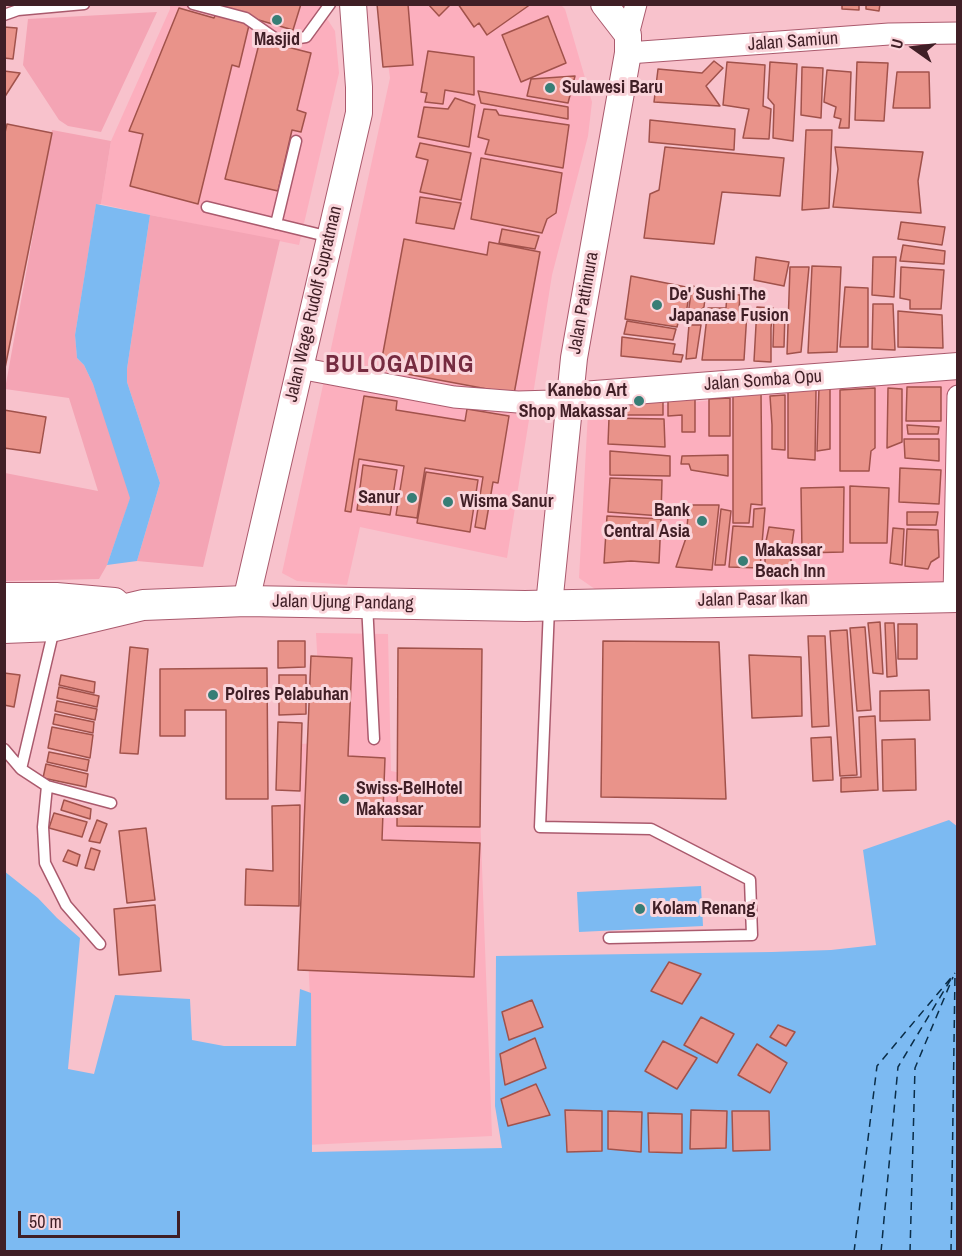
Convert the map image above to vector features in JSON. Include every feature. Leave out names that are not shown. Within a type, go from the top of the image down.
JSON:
[{"type":"main road","name":"Jalan Pasar Ikan","points":[[549,605],[956,597]]},
{"type":"main road","name":"Jalan Ujung Pandang","points":[[4,598],[56,598],[137,605],[246,601],[549,605]]},
{"type":"main road","name":"Jalan Ujung Pandang","points":[[4,628],[55,626],[137,605]]},
{"type":"street","name":"Jalan Wage Rudolf Supratman","points":[[246,601],[359,113],[353,4]]},
{"type":"street","points":[[604,4],[628,44]]},
{"type":"street","name":"Jalan Pattimura","points":[[549,605],[574,358],[636,4]]},
{"type":"street","name":"Jalan Samiun","points":[[628,44],[957,33]]},
{"type":"street","name":"Jalan Somba Opu","points":[[569,396],[957,366]]},
{"type":"street","points":[[299,368],[454,397],[518,402],[553,400],[569,396]]},
{"type":"street","points":[[956,597],[957,396]]},
{"type":"lane","points":[[4,15],[18,10],[84,4]]},
{"type":"lane","points":[[193,4],[246,18],[279,41],[306,37],[330,4]]},
{"type":"lane","points":[[276,224],[296,141]]},
{"type":"lane","points":[[207,207],[330,237]]},
{"type":"lane","points":[[367,603],[374,739]]},
{"type":"lane","points":[[549,605],[540,827],[651,829],[750,880],[752,935],[609,938]]},
{"type":"lane","points":[[21,769],[55,626]]},
{"type":"lane","points":[[4,749],[21,769],[47,786],[111,803]]},
{"type":"lane","points":[[47,786],[43,827],[45,863],[66,905],[100,944]]},
{"type":"shaded area","points":[[170,5],[321,5],[322,11],[335,31],[339,73],[299,245],[101,204],[111,141]]},
{"type":"shaded area","points":[[380,5],[561,5],[565,9],[592,102],[588,136],[552,275],[507,558],[360,527],[347,585],[297,581],[282,573],[390,78]]},
{"type":"shaded area","points":[[157,12],[101,132],[68,126],[59,120],[23,65],[28,19]]},
{"type":"shaded area","points":[[52,130],[111,141],[101,204],[96,205],[75,335],[77,358],[84,365],[93,384],[134,499],[130,499],[107,565],[99,579],[5,581],[5,473],[98,491],[69,398],[5,389]]},
{"type":"shaded area","points":[[150,215],[280,240],[203,567],[137,561],[160,483],[127,382]]},
{"type":"shaded area","points":[[957,377],[957,589],[605,596],[579,578],[588,412]]},
{"type":"shaded area","points":[[316,633],[388,634],[391,771],[407,774],[480,813],[492,1136],[306,1145],[311,1019],[298,744],[322,743]]},
{"type":"water","points":[[96,204],[150,215],[127,382],[160,483],[137,561],[107,565],[130,498],[93,384],[84,365],[77,358],[75,335]]},
{"type":"water","points":[[949,820],[958,827],[957,1251],[5,1251],[4,871],[38,898],[80,938],[68,1069],[94,1074],[115,995],[190,999],[192,1040],[224,1046],[296,1046],[300,989],[311,993],[312,1152],[502,1148],[495,1106],[496,956],[772,952],[831,950],[876,945],[863,850]]},
{"type":"water","name":"Kolam Renang","points":[[701,886],[703,926],[579,932],[577,892]]},
{"type":"building","name":"Masjid","points":[[222,4],[301,4],[293,30],[221,9]]},
{"type":"building","points":[[377,4],[408,4],[413,65],[383,67]]},
{"type":"building","points":[[428,4],[451,4],[439,16]]},
{"type":"building","points":[[458,4],[531,4],[487,35],[479,23],[474,27]]},
{"type":"building","points":[[842,4],[859,4],[859,10],[842,9]]},
{"type":"building","points":[[866,4],[880,4],[879,11],[866,9]]},
{"type":"building","points":[[179,8],[214,18],[216,13],[250,21],[239,67],[232,65],[198,204],[130,186],[143,134],[129,131]]},
{"type":"building","points":[[548,16],[566,63],[521,82],[502,35]]},
{"type":"building","points":[[4,27],[17,28],[13,59],[4,58]]},
{"type":"building","points":[[260,40],[311,53],[297,110],[306,113],[301,132],[292,130],[278,191],[225,179]]},
{"type":"building","points":[[428,51],[474,57],[474,95],[445,90],[443,104],[425,102],[427,93],[421,92]]},
{"type":"building","points":[[714,61],[723,68],[706,86],[720,106],[654,102],[658,69],[702,73]]},
{"type":"building","points":[[727,62],[765,65],[763,106],[771,109],[769,139],[743,138],[749,109],[723,105]]},
{"type":"building","points":[[770,62],[797,64],[793,141],[773,138],[774,105],[768,98]]},
{"type":"building","points":[[857,62],[888,63],[884,121],[855,120]]},
{"type":"building","points":[[802,67],[823,68],[821,118],[801,115]]},
{"type":"building","points":[[827,70],[851,72],[849,128],[839,128],[841,119],[834,117],[836,107],[824,102]]},
{"type":"building","points":[[4,71],[20,73],[4,98]]},
{"type":"building","points":[[897,72],[929,72],[930,108],[893,108]]},
{"type":"building","name":"Sulawesi Baru","points":[[575,76],[568,103],[527,96],[531,79]]},
{"type":"building","points":[[478,91],[568,107],[568,119],[481,103]]},
{"type":"building","points":[[455,98],[475,105],[469,147],[418,137],[424,107],[448,109]]},
{"type":"building","points":[[484,109],[496,110],[499,115],[569,125],[563,168],[485,154],[489,140],[478,137]]},
{"type":"building","points":[[650,120],[735,129],[734,150],[649,142]]},
{"type":"building","points":[[7,124],[52,133],[4,373],[4,137]]},
{"type":"building","points":[[806,130],[832,130],[829,208],[802,210]]},
{"type":"building","points":[[420,143],[471,153],[461,200],[420,192],[428,160],[416,157]]},
{"type":"building","points":[[665,147],[784,158],[780,196],[722,192],[714,244],[644,238],[650,194],[659,190]]},
{"type":"building","points":[[835,147],[923,152],[918,181],[921,213],[833,207],[838,169]]},
{"type":"building","points":[[481,158],[562,173],[556,213],[547,219],[542,233],[471,219]]},
{"type":"building","points":[[420,197],[461,203],[454,229],[416,223]]},
{"type":"building","points":[[901,222],[945,227],[942,245],[898,239]]},
{"type":"building","points":[[502,229],[539,236],[535,249],[499,243]]},
{"type":"building","points":[[404,239],[487,255],[489,242],[540,252],[514,394],[380,369]]},
{"type":"building","points":[[903,245],[945,251],[944,264],[900,261]]},
{"type":"building","points":[[756,257],[789,262],[784,286],[754,280]]},
{"type":"building","points":[[873,257],[896,257],[894,297],[872,295]]},
{"type":"building","points":[[812,266],[841,267],[837,352],[808,353]]},
{"type":"building","points":[[790,267],[809,267],[801,352],[787,354]]},
{"type":"building","points":[[901,267],[944,270],[941,309],[910,309],[910,300],[900,298]]},
{"type":"building","name":"De' Sushi The Japanase Fusion","points":[[631,276],[686,287],[689,295],[686,314],[679,319],[677,327],[625,319]]},
{"type":"building","points":[[692,286],[706,289],[704,307],[698,312],[697,322],[687,322]]},
{"type":"building","points":[[845,287],[868,288],[868,347],[840,347]]},
{"type":"building","points":[[727,294],[740,295],[739,310],[747,312],[744,360],[702,360],[708,308],[726,308]]},
{"type":"building","points":[[873,304],[893,304],[895,350],[872,349]]},
{"type":"building","points":[[757,307],[773,308],[771,362],[754,361]]},
{"type":"building","points":[[774,310],[785,312],[784,347],[773,347]]},
{"type":"building","points":[[898,311],[942,315],[943,348],[898,347]]},
{"type":"building","points":[[627,321],[676,329],[673,340],[624,334]]},
{"type":"building","points":[[689,325],[701,325],[696,358],[686,359]]},
{"type":"building","points":[[622,337],[675,344],[673,354],[683,355],[681,362],[621,356]]},
{"type":"building","points":[[819,387],[830,387],[830,449],[817,451]]},
{"type":"building","points":[[907,387],[941,387],[941,421],[906,421]]},
{"type":"building","points":[[875,388],[875,448],[871,451],[869,471],[840,471],[840,390]]},
{"type":"building","points":[[888,388],[902,389],[902,442],[887,448]]},
{"type":"building","points":[[788,390],[816,390],[815,460],[788,458]]},
{"type":"building","points":[[733,391],[761,391],[762,505],[751,504],[749,523],[733,523]]},
{"type":"building","points":[[785,395],[785,450],[772,449],[770,396]]},
{"type":"building","points":[[364,396],[397,401],[396,410],[465,421],[467,409],[509,416],[498,483],[493,482],[485,529],[475,527],[483,477],[425,468],[417,518],[396,515],[404,466],[359,459],[351,512],[345,511]]},
{"type":"building","points":[[730,398],[730,436],[709,436],[709,399]]},
{"type":"building","points":[[668,399],[695,399],[695,432],[682,432],[682,415],[668,416]]},
{"type":"building","points":[[609,400],[663,400],[663,415],[608,415]]},
{"type":"building","points":[[4,410],[46,417],[40,453],[4,448]]},
{"type":"building","points":[[609,418],[664,419],[665,447],[608,444]]},
{"type":"building","points":[[907,425],[939,427],[938,434],[908,434]]},
{"type":"building","points":[[904,439],[939,439],[939,461],[905,458]]},
{"type":"building","points":[[610,451],[670,456],[670,476],[610,475]]},
{"type":"building","points":[[728,455],[728,476],[691,470],[689,464],[681,464],[682,456]]},
{"type":"building","points":[[363,465],[397,470],[390,515],[357,510]]},
{"type":"building","points":[[900,468],[941,470],[939,504],[899,502]]},
{"type":"building","name":"Wisma Sanur","points":[[426,472],[478,480],[470,532],[417,523]]},
{"type":"building","points":[[610,478],[662,480],[661,516],[608,512]]},
{"type":"building","points":[[850,486],[889,488],[887,543],[850,543]]},
{"type":"building","points":[[844,487],[843,552],[802,553],[801,488]]},
{"type":"building","name":"Bank Central Asia","points":[[689,505],[719,505],[712,570],[676,567],[686,538]]},
{"type":"building","points":[[765,508],[760,568],[729,567],[733,526],[753,527],[754,509]]},
{"type":"building","points":[[721,509],[731,511],[725,565],[715,565]]},
{"type":"building","points":[[907,512],[938,512],[936,525],[907,525]]},
{"type":"building","points":[[607,516],[661,519],[659,563],[631,561],[604,563]]},
{"type":"building","points":[[769,527],[794,530],[791,574],[765,572],[765,546]]},
{"type":"building","points":[[893,528],[904,529],[902,565],[890,563]]},
{"type":"building","points":[[907,529],[938,530],[939,557],[931,562],[928,569],[905,566]]},
{"type":"building","points":[[880,622],[883,674],[873,673],[868,623]]},
{"type":"building","points":[[885,623],[894,623],[897,676],[887,677]]},
{"type":"building","points":[[898,624],[917,624],[917,659],[898,659]]},
{"type":"building","points":[[865,627],[871,710],[857,711],[850,628]]},
{"type":"building","points":[[847,630],[857,775],[840,776],[830,631]]},
{"type":"building","points":[[808,636],[825,636],[829,726],[812,727]]},
{"type":"building","points":[[278,641],[305,641],[305,667],[278,668]]},
{"type":"building","points":[[603,641],[719,642],[726,799],[601,797]]},
{"type":"building","points":[[130,647],[148,649],[138,754],[120,753]]},
{"type":"building","points":[[398,648],[482,649],[480,827],[397,826]]},
{"type":"building","points":[[749,655],[801,657],[802,716],[752,718]]},
{"type":"building","name":"Swiss-BelHotel Makassar","points":[[311,656],[352,658],[348,756],[385,758],[382,840],[480,843],[474,977],[298,970]]},
{"type":"building","points":[[267,668],[268,799],[226,799],[226,710],[185,710],[185,736],[160,736],[160,669]]},
{"type":"building","points":[[4,673],[20,675],[14,707],[4,705]]},
{"type":"building","points":[[61,675],[95,682],[94,693],[59,685]]},
{"type":"building","points":[[279,675],[306,675],[306,714],[279,715]]},
{"type":"building","points":[[59,687],[99,696],[97,707],[57,698]]},
{"type":"building","points":[[929,690],[930,720],[880,721],[880,691]]},
{"type":"building","points":[[57,701],[97,709],[95,720],[55,711]]},
{"type":"building","points":[[55,714],[94,722],[93,733],[53,724]]},
{"type":"building","points":[[875,716],[878,790],[841,792],[841,778],[861,777],[859,717]]},
{"type":"building","points":[[278,722],[302,723],[300,791],[276,790]]},
{"type":"building","points":[[52,727],[93,735],[90,758],[48,748]]},
{"type":"building","points":[[831,737],[833,780],[813,781],[811,738]]},
{"type":"building","points":[[915,739],[916,790],[883,791],[882,740]]},
{"type":"building","points":[[49,752],[89,760],[87,771],[47,762]]},
{"type":"building","points":[[46,764],[88,774],[86,787],[43,778]]},
{"type":"building","points":[[64,800],[91,809],[90,819],[61,810]]},
{"type":"building","points":[[300,805],[299,906],[245,905],[246,869],[273,871],[272,806]]},
{"type":"building","points":[[54,813],[87,822],[82,837],[49,828]]},
{"type":"building","points":[[97,820],[107,824],[100,843],[89,841]]},
{"type":"building","points":[[146,828],[155,900],[127,903],[119,831]]},
{"type":"building","points":[[91,848],[100,851],[94,870],[85,868]]},
{"type":"building","points":[[68,850],[80,855],[77,866],[63,861]]},
{"type":"building","points":[[155,905],[161,971],[119,975],[114,909]]},
{"type":"building","points":[[669,962],[701,974],[682,1004],[651,991]]},
{"type":"building","points":[[532,1000],[543,1027],[509,1040],[502,1012]]},
{"type":"building","points":[[701,1017],[734,1034],[717,1063],[684,1045]]},
{"type":"building","points":[[778,1025],[795,1032],[786,1046],[770,1037]]},
{"type":"building","points":[[535,1038],[546,1068],[505,1085],[500,1054]]},
{"type":"building","points":[[663,1041],[697,1058],[677,1089],[645,1071]]},
{"type":"building","points":[[757,1044],[787,1063],[770,1093],[738,1075]]},
{"type":"building","points":[[536,1084],[550,1115],[508,1126],[501,1099]]},
{"type":"building","points":[[565,1110],[602,1111],[602,1151],[567,1152]]},
{"type":"building","points":[[691,1110],[727,1111],[726,1148],[690,1149]]},
{"type":"building","points":[[608,1111],[642,1112],[641,1152],[608,1149]]},
{"type":"building","points":[[732,1111],[769,1111],[770,1150],[733,1151]]},
{"type":"building","points":[[648,1113],[682,1114],[682,1153],[649,1152]]},
{"type":"ferry route","points":[[854,1252],[877,1066],[955,973]]},
{"type":"ferry route","points":[[951,1252],[955,974]]},
{"type":"ferry route","points":[[910,1252],[915,1068],[953,977]]},
{"type":"ferry route","points":[[881,1252],[898,1067],[951,979]]},
{"type":"place","name":"Masjid","points":[[277,20]]},
{"type":"place","name":"Sulawesi Baru","points":[[550,88]]},
{"type":"place","name":"De' Sushi The Japanase Fusion","points":[[657,305]]},
{"type":"place","name":"Kanebo Art Shop Makassar","points":[[639,401]]},
{"type":"place","name":"Sanur","points":[[412,498]]},
{"type":"place","name":"Wisma Sanur","points":[[448,502]]},
{"type":"place","name":"Bank Central Asia","points":[[702,521]]},
{"type":"place","name":"Makassar Beach Inn","points":[[743,561]]},
{"type":"place","name":"Polres Pelabuhan","points":[[213,695]]},
{"type":"place","name":"Swiss-BelHotel Makassar","points":[[344,799]]},
{"type":"place","name":"Kolam Renang","points":[[640,909]]},
{"type":"district","name":"BULOGADING","points":[[400,366]]}]
